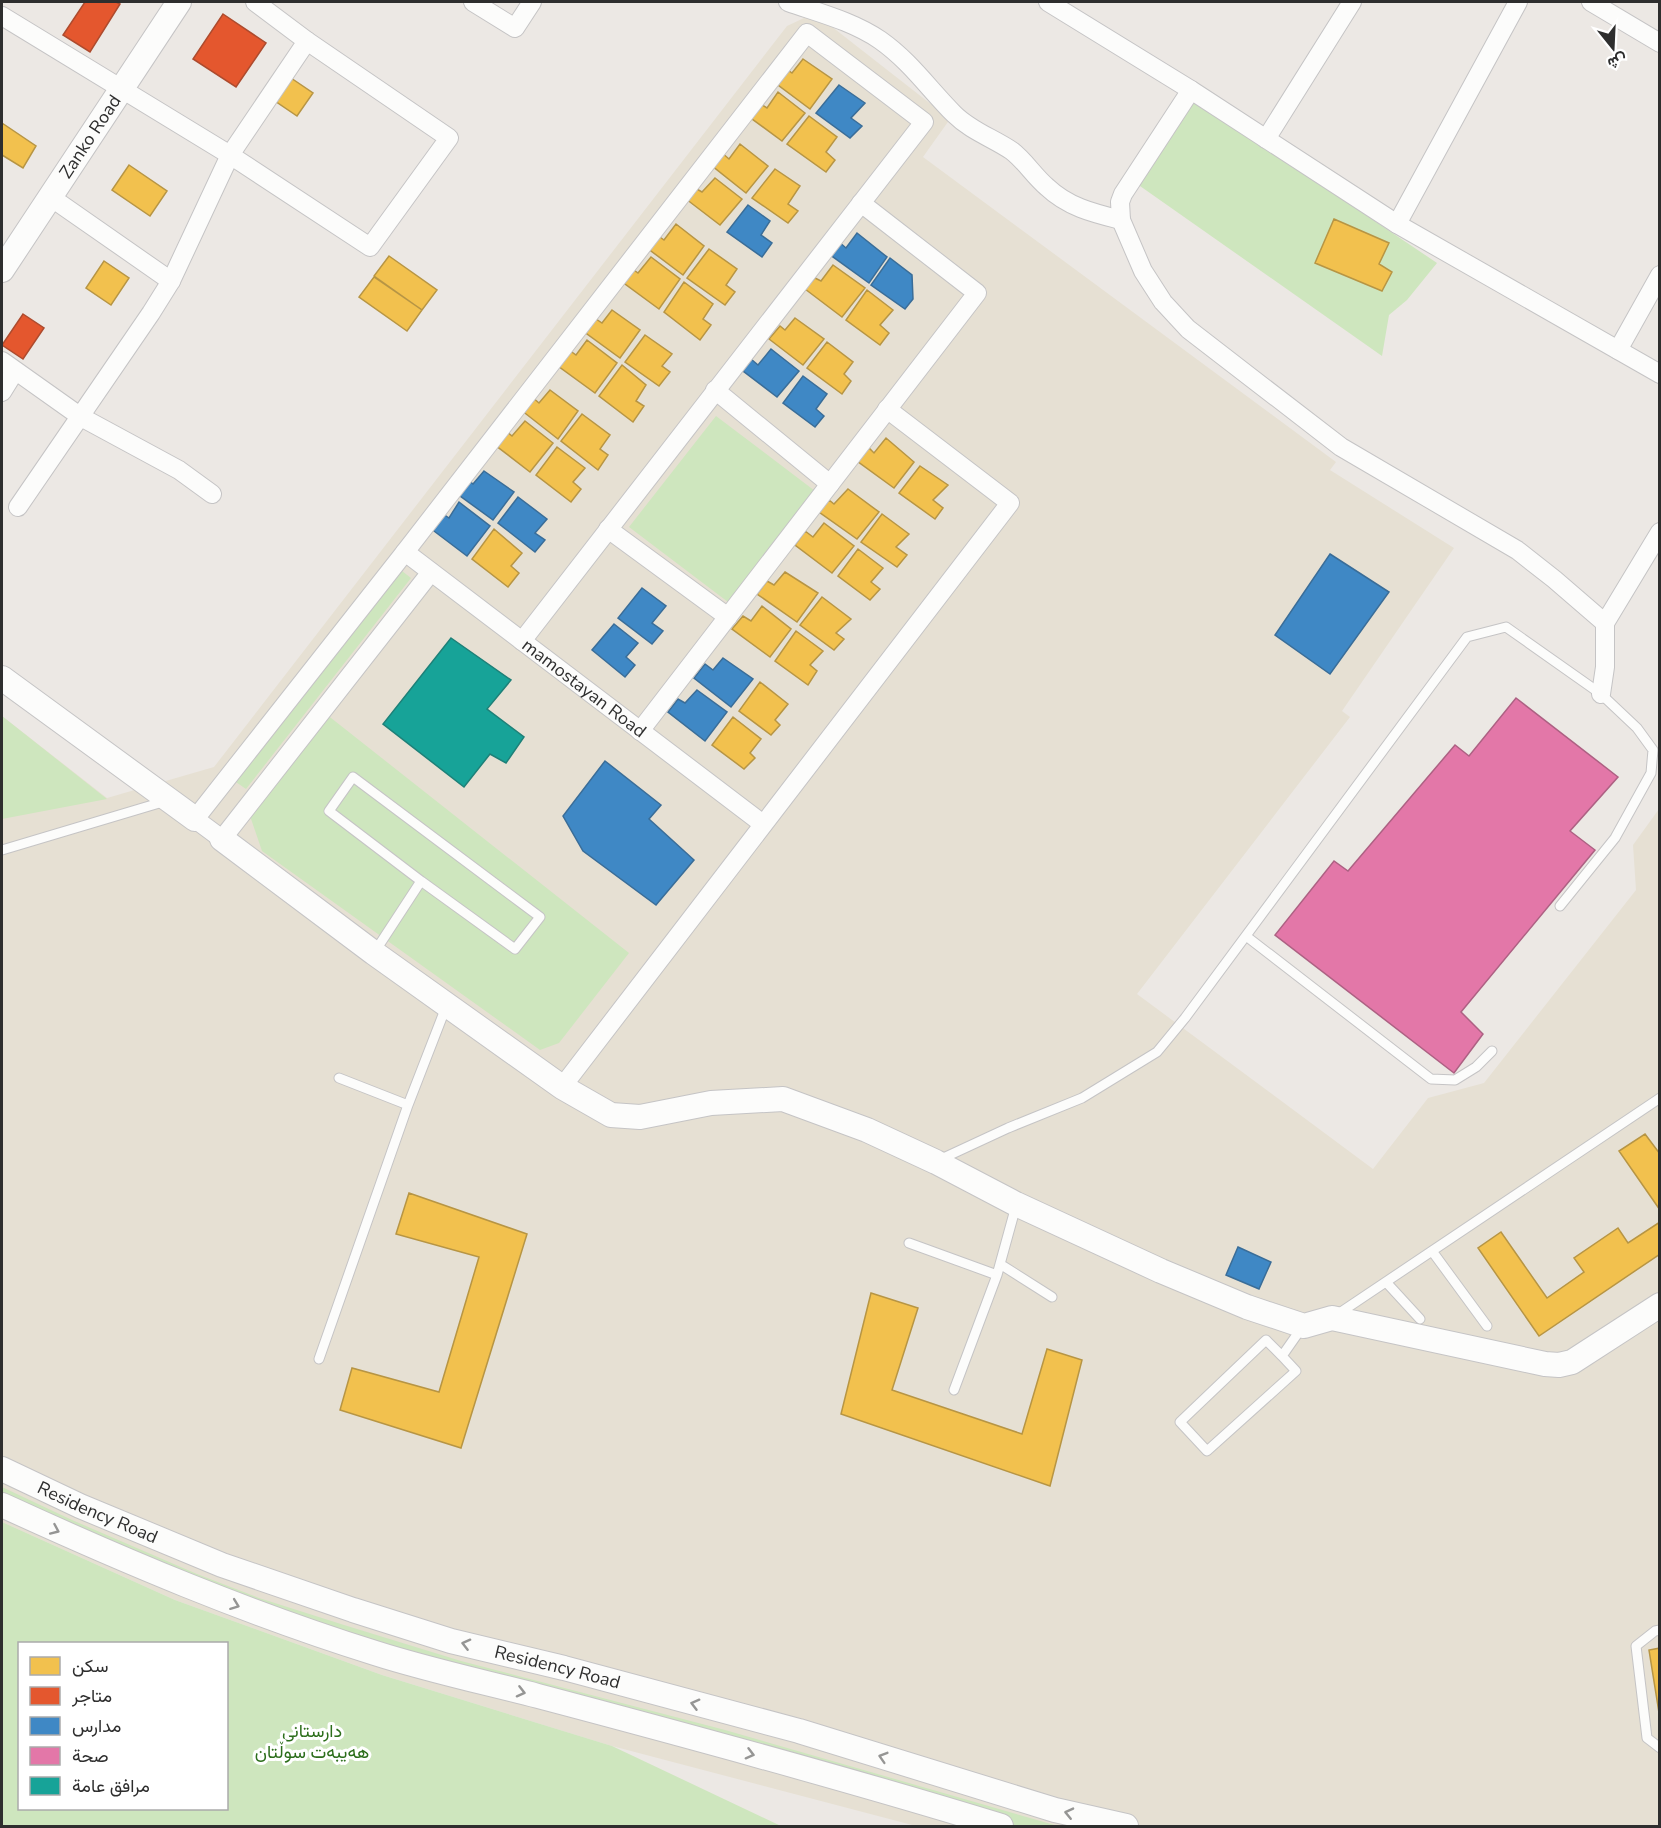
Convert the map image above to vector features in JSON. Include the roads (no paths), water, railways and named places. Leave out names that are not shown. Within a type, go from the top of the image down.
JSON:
[{"type":"street","name":"Zanko Road","points":[[2,270],[179,2]]},
{"type":"street","points":[[2,16],[230,155],[369,247],[448,138],[307,41],[255,2]]},
{"type":"street","points":[[473,2],[515,28],[532,2]]},
{"type":"street","points":[[788,2],[840,19],[879,39],[913,68],[957,117],[975,131],[1013,152],[1046,187],[1065,202],[1121,220]]},
{"type":"street","points":[[1048,2],[1191,90],[1397,224],[1659,374]]},
{"type":"street","points":[[1266,139],[1352,2]]},
{"type":"street","points":[[1397,224],[1518,2]]},
{"type":"street","points":[[1591,2],[1659,43]]},
{"type":"street","points":[[195,819],[807,33],[924,122],[522,641]]},
{"type":"street","points":[[18,507],[171,281],[230,155],[307,41]]},
{"type":"street","points":[[1191,90],[1120,202],[1121,220],[1152,287],[1175,316],[1188,328],[1341,447],[1516,550],[1605,623]]},
{"type":"street","points":[[49,196],[171,281]]},
{"type":"street","points":[[640,730],[977,293],[861,202]]},
{"type":"street","points":[[1618,350],[1659,275]]},
{"type":"street","points":[[2,392],[8,366],[81,417],[178,470],[212,494]]},
{"type":"street","points":[[716,390],[830,484]]},
{"type":"street","points":[[562,1087],[1010,503],[888,409]]},
{"type":"street","points":[[608,529],[728,617]]},
{"type":"street","points":[[1601,694],[1605,667],[1605,623],[1659,532]]},
{"type":"street","name":"mamostayan Road","points":[[405,552],[763,824]]},
{"type":"street","points":[[222,839],[431,572]]},
{"type":"street","points":[[2,678],[374,953],[562,1087],[611,1115],[640,1117],[711,1103],[783,1099],[867,1130],[936,1162],[1016,1204],[1161,1271],[1247,1307],[1304,1326],[1332,1318],[1545,1364],[1559,1365],[1572,1362],[1659,1305]]},
{"type":"street","name":"Residency Road","points":[[2,1469],[80,1506],[222,1565],[353,1610],[452,1641],[564,1668],[799,1731],[1055,1810],[1126,1827]]},
{"type":"street","name":"Residency Road","points":[[2,1505],[174,1581],[245,1609],[375,1653],[906,1797],[1001,1827]]},
{"type":"lane","points":[[936,1162],[1008,1128],[1082,1098],[1157,1052],[1185,1018],[1467,637],[1506,627],[1601,694],[1637,728],[1653,750],[1651,773],[1615,838],[1560,906]]},
{"type":"lane","points":[[353,777],[540,917],[515,949],[421,881],[328,811],[353,777]]},
{"type":"lane","points":[[2,850],[169,800]]},
{"type":"lane","points":[[374,953],[421,881]]},
{"type":"lane","points":[[1246,936],[1431,1079],[1455,1080],[1476,1067],[1492,1051]]},
{"type":"lane","points":[[319,1359],[408,1105],[447,1004]]},
{"type":"lane","points":[[339,1078],[408,1105]]},
{"type":"lane","points":[[1332,1318],[1659,1098]]},
{"type":"lane","points":[[954,1390],[997,1275],[1016,1204]]},
{"type":"lane","points":[[909,1243],[997,1275]]},
{"type":"lane","points":[[1432,1251],[1487,1326]]},
{"type":"lane","points":[[1000,1264],[1053,1297]]},
{"type":"lane","points":[[1386,1282],[1420,1319]]},
{"type":"lane","points":[[1282,1356],[1304,1326]]},
{"type":"lane","points":[[1266,1340],[1282,1356],[1296,1371],[1207,1452],[1179,1422],[1266,1340]]},
{"type":"lane","points":[[1659,1630],[1636,1646],[1647,1737],[1659,1748]]},
{"type":"park label","name":"دارستانی هەیبەت سوڵتان","points":[[312,1741]]}]
